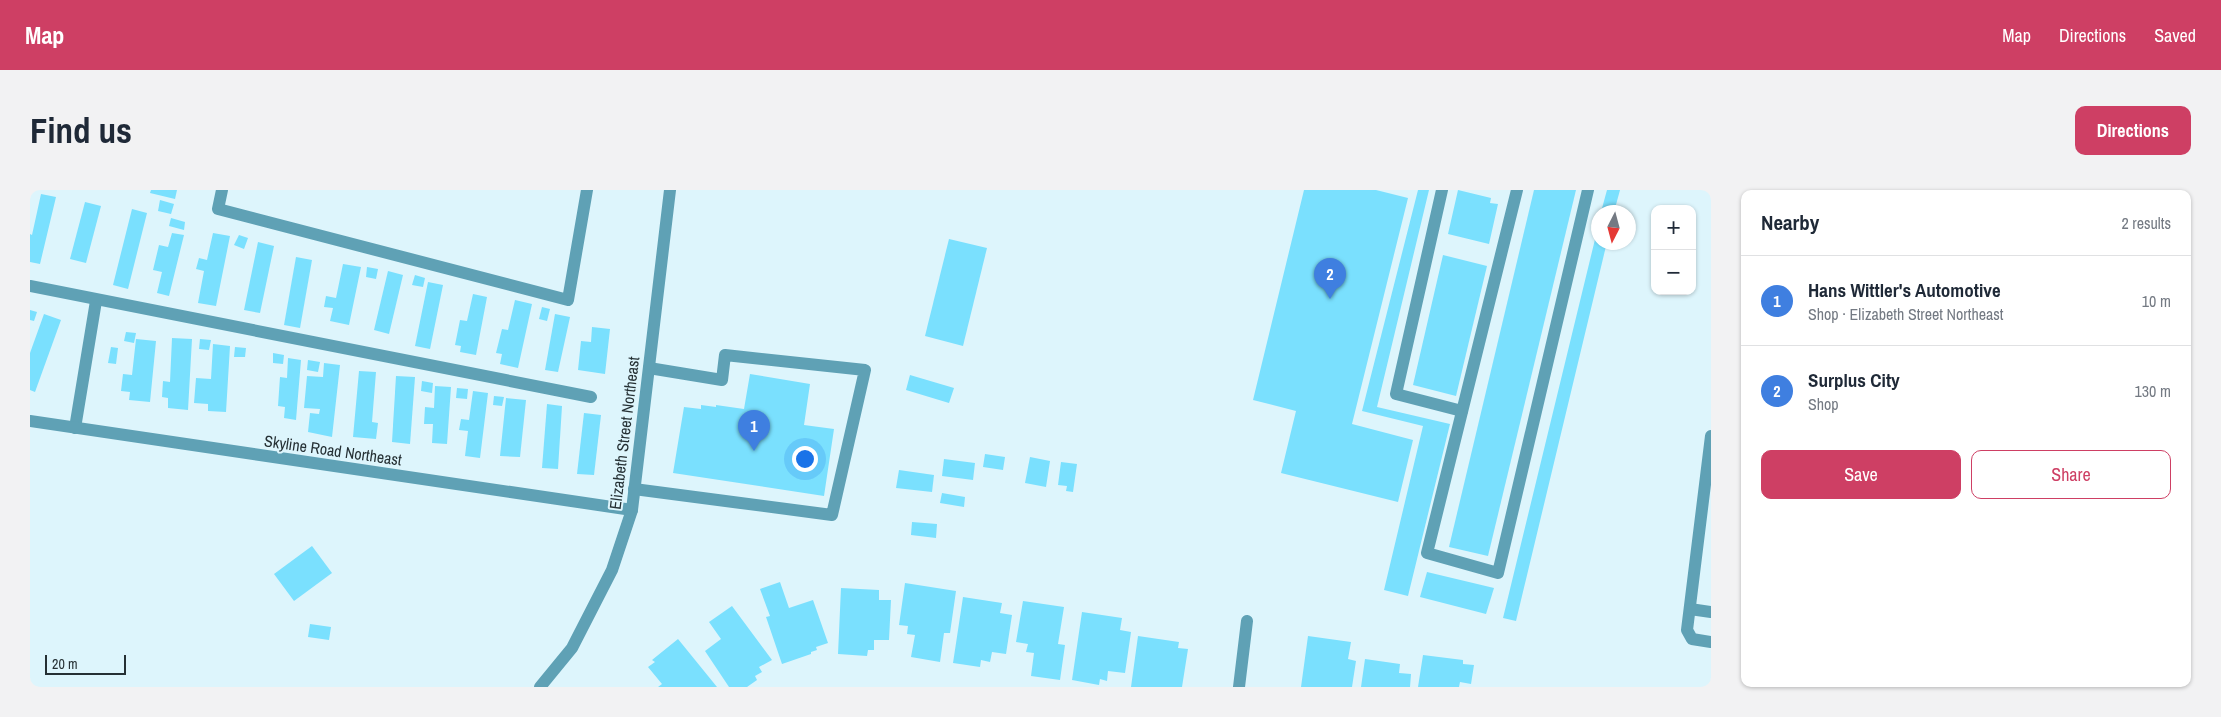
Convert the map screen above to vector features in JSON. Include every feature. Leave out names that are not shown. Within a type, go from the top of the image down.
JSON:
[{"type":"street","points":[[222,190],[218,209],[568,300],[588,190]]},
{"type":"street","name":"Elizabeth Street Northeast","points":[[540,687],[577,639],[612,570],[632,510],[670,190]]},
{"type":"street","points":[[1442,190],[1396,394],[1462,412]]},
{"type":"street","points":[[1517,190],[1427,554],[1498,573],[1588,190]]},
{"type":"street","points":[[30,286],[96,301],[591,397]]},
{"type":"street","points":[[75,428],[96,301]]},
{"type":"street","points":[[634,489],[832,515],[865,370],[725,355],[722,380],[649,368]]},
{"type":"street","name":"Skyline Road Northeast","points":[[30,421],[632,510]]},
{"type":"street","points":[[1711,442],[1687,630],[1692,639],[1711,642]]},
{"type":"street","points":[[1690,609],[1711,612]]},
{"type":"street","points":[[1239,687],[1247,621]]},
{"type":"building","points":[[151,190],[177,190],[175,199],[150,193]]},
{"type":"building","points":[[1304,190],[1376,190],[1408,198],[1352,424],[1413,440],[1398,502],[1281,473],[1296,411],[1253,400]]},
{"type":"building","points":[[1418,190],[1429,190],[1377,407],[1450,424],[1408,596],[1384,590],[1423,426],[1362,411]]},
{"type":"building","points":[[1458,190],[1491,198],[1490,203],[1498,204],[1489,244],[1448,234]]},
{"type":"building","points":[[1534,190],[1576,190],[1488,556],[1449,547]]},
{"type":"building","points":[[1607,190],[1620,190],[1616,205],[1603,205]]},
{"type":"building","points":[[41,194],[56,197],[40,264],[30,262],[30,234],[32,235]]},
{"type":"building","points":[[160,200],[174,204],[171,214],[158,211]]},
{"type":"building","points":[[85,202],[101,206],[86,263],[70,259]]},
{"type":"building","points":[[132,209],[147,213],[128,289],[113,285]]},
{"type":"building","points":[[171,218],[185,222],[184,230],[169,226]]},
{"type":"building","points":[[172,233],[184,235],[169,296],[157,293],[162,272],[153,270],[159,245],[168,247]]},
{"type":"building","points":[[213,233],[230,236],[216,306],[198,303],[204,271],[196,269],[199,258],[207,260]]},
{"type":"building","points":[[239,235],[248,238],[244,249],[234,245]]},
{"type":"building","points":[[949,239],[987,248],[963,346],[925,336]]},
{"type":"building","points":[[258,242],[274,246],[260,313],[244,310]]},
{"type":"building","points":[[1592,250],[1605,250],[1516,621],[1503,618]]},
{"type":"building","points":[[1443,255],[1487,266],[1456,396],[1413,385]]},
{"type":"building","points":[[296,257],[312,260],[300,328],[284,325]]},
{"type":"building","points":[[343,264],[361,267],[349,325],[330,321],[333,308],[324,307],[326,296],[336,298]]},
{"type":"building","points":[[367,267],[378,269],[376,279],[366,277]]},
{"type":"building","points":[[388,271],[403,275],[389,334],[374,330]]},
{"type":"building","points":[[415,275],[425,278],[423,287],[412,285]]},
{"type":"building","points":[[428,282],[443,285],[430,349],[415,346]]},
{"type":"building","points":[[473,294],[487,297],[476,355],[460,352],[461,346],[455,345],[460,320],[467,321]]},
{"type":"building","points":[[515,300],[532,304],[518,368],[500,364],[502,354],[496,353],[502,329],[508,330]]},
{"type":"building","points":[[542,307],[550,309],[547,321],[539,319]]},
{"type":"building","points":[[30,310],[37,312],[34,321],[30,320]]},
{"type":"building","points":[[44,314],[61,320],[35,392],[30,390],[30,353]]},
{"type":"building","points":[[555,314],[570,317],[558,372],[545,370]]},
{"type":"building","points":[[592,327],[610,329],[605,374],[578,370],[581,341],[591,342]]},
{"type":"building","points":[[126,332],[136,333],[134,343],[124,341]]},
{"type":"building","points":[[172,338],[192,339],[188,410],[168,408],[168,398],[162,397],[163,381],[170,382]]},
{"type":"building","points":[[136,339],[156,341],[150,402],[129,400],[130,392],[121,391],[123,374],[132,375]]},
{"type":"building","points":[[200,339],[211,340],[209,350],[199,349]]},
{"type":"building","points":[[213,344],[230,346],[226,412],[208,411],[208,404],[194,403],[196,378],[211,379]]},
{"type":"building","points":[[111,347],[118,348],[116,364],[108,363]]},
{"type":"building","points":[[235,347],[246,348],[245,357],[234,357]]},
{"type":"building","points":[[273,353],[284,355],[283,364],[273,363]]},
{"type":"building","points":[[288,358],[301,360],[296,420],[284,418],[285,407],[278,406],[280,377],[287,378]]},
{"type":"building","points":[[308,360],[320,362],[318,372],[307,370]]},
{"type":"building","points":[[324,363],[340,365],[332,437],[308,432],[310,413],[319,414],[320,409],[304,408],[307,376],[323,377]]},
{"type":"building","points":[[359,371],[376,372],[372,422],[378,423],[376,439],[353,437]]},
{"type":"building","points":[[750,374],[810,384],[804,425],[834,429],[824,496],[673,473],[684,407],[701,409],[701,405],[716,407],[716,405],[744,409]]},
{"type":"building","points":[[910,375],[954,388],[949,403],[906,390]]},
{"type":"building","points":[[396,376],[415,377],[410,444],[392,442]]},
{"type":"building","points":[[422,381],[433,383],[432,393],[421,391]]},
{"type":"building","points":[[435,386],[451,387],[447,444],[432,443],[433,424],[424,424],[425,407],[434,408]]},
{"type":"building","points":[[457,388],[468,389],[467,399],[456,398]]},
{"type":"building","points":[[473,391],[488,393],[480,458],[465,456],[468,431],[459,430],[461,419],[469,420]]},
{"type":"building","points":[[494,396],[504,397],[502,406],[493,405]]},
{"type":"building","points":[[506,398],[526,400],[520,457],[500,456]]},
{"type":"building","points":[[547,404],[562,406],[558,469],[542,468]]},
{"type":"building","points":[[584,413],[601,415],[594,475],[577,474]]},
{"type":"building","points":[[985,454],[1005,457],[1003,470],[983,467]]},
{"type":"building","points":[[1030,457],[1050,461],[1046,487],[1025,483]]},
{"type":"building","points":[[944,459],[975,463],[973,480],[942,476]]},
{"type":"building","points":[[1061,462],[1077,464],[1073,492],[1066,491],[1067,486],[1058,485]]},
{"type":"building","points":[[899,470],[934,475],[932,492],[896,488]]},
{"type":"building","points":[[942,493],[965,497],[964,507],[940,503]]},
{"type":"building","points":[[912,522],[937,524],[936,538],[911,535]]},
{"type":"building","points":[[312,546],[332,573],[294,601],[274,574]]},
{"type":"building","points":[[1427,572],[1494,588],[1486,614],[1420,597]]},
{"type":"building","points":[[780,582],[789,608],[813,600],[828,643],[816,647],[817,650],[811,652],[811,654],[782,664],[766,617],[770,616],[760,589]]},
{"type":"building","points":[[905,583],[956,591],[950,633],[944,633],[940,662],[911,657],[915,635],[907,634],[908,626],[899,625]]},
{"type":"building","points":[[841,588],[879,590],[879,600],[891,600],[889,640],[874,640],[874,650],[868,650],[867,656],[838,654]]},
{"type":"building","points":[[963,597],[1002,603],[1000,613],[1012,615],[1006,654],[992,652],[990,662],[981,660],[980,667],[953,663]]},
{"type":"building","points":[[1023,601],[1064,607],[1058,644],[1065,645],[1060,680],[1031,676],[1034,653],[1026,652],[1028,644],[1016,642]]},
{"type":"building","points":[[732,606],[772,660],[759,667],[762,672],[755,676],[757,680],[747,687],[729,687],[705,651],[721,639],[709,622]]},
{"type":"building","points":[[1082,612],[1122,618],[1120,630],[1131,632],[1125,673],[1108,671],[1107,681],[1100,679],[1099,685],[1072,680]]},
{"type":"building","points":[[310,624],[331,627],[329,640],[308,637]]},
{"type":"building","points":[[1138,636],[1179,642],[1178,648],[1188,649],[1182,687],[1131,687]]},
{"type":"building","points":[[1308,636],[1351,642],[1348,659],[1356,661],[1352,687],[1301,687]]},
{"type":"building","points":[[678,639],[717,687],[658,687],[662,684],[648,667],[655,662],[652,660]]},
{"type":"building","points":[[1423,655],[1463,660],[1463,664],[1474,665],[1471,684],[1460,682],[1459,687],[1418,687]]},
{"type":"building","points":[[1365,659],[1400,664],[1399,673],[1411,674],[1410,687],[1361,687]]},
{"type":"place","name":"Surplus City","points":[[1330,299]]},
{"type":"place","name":"Hans Wittler's Automotive","points":[[754,451]]}]
